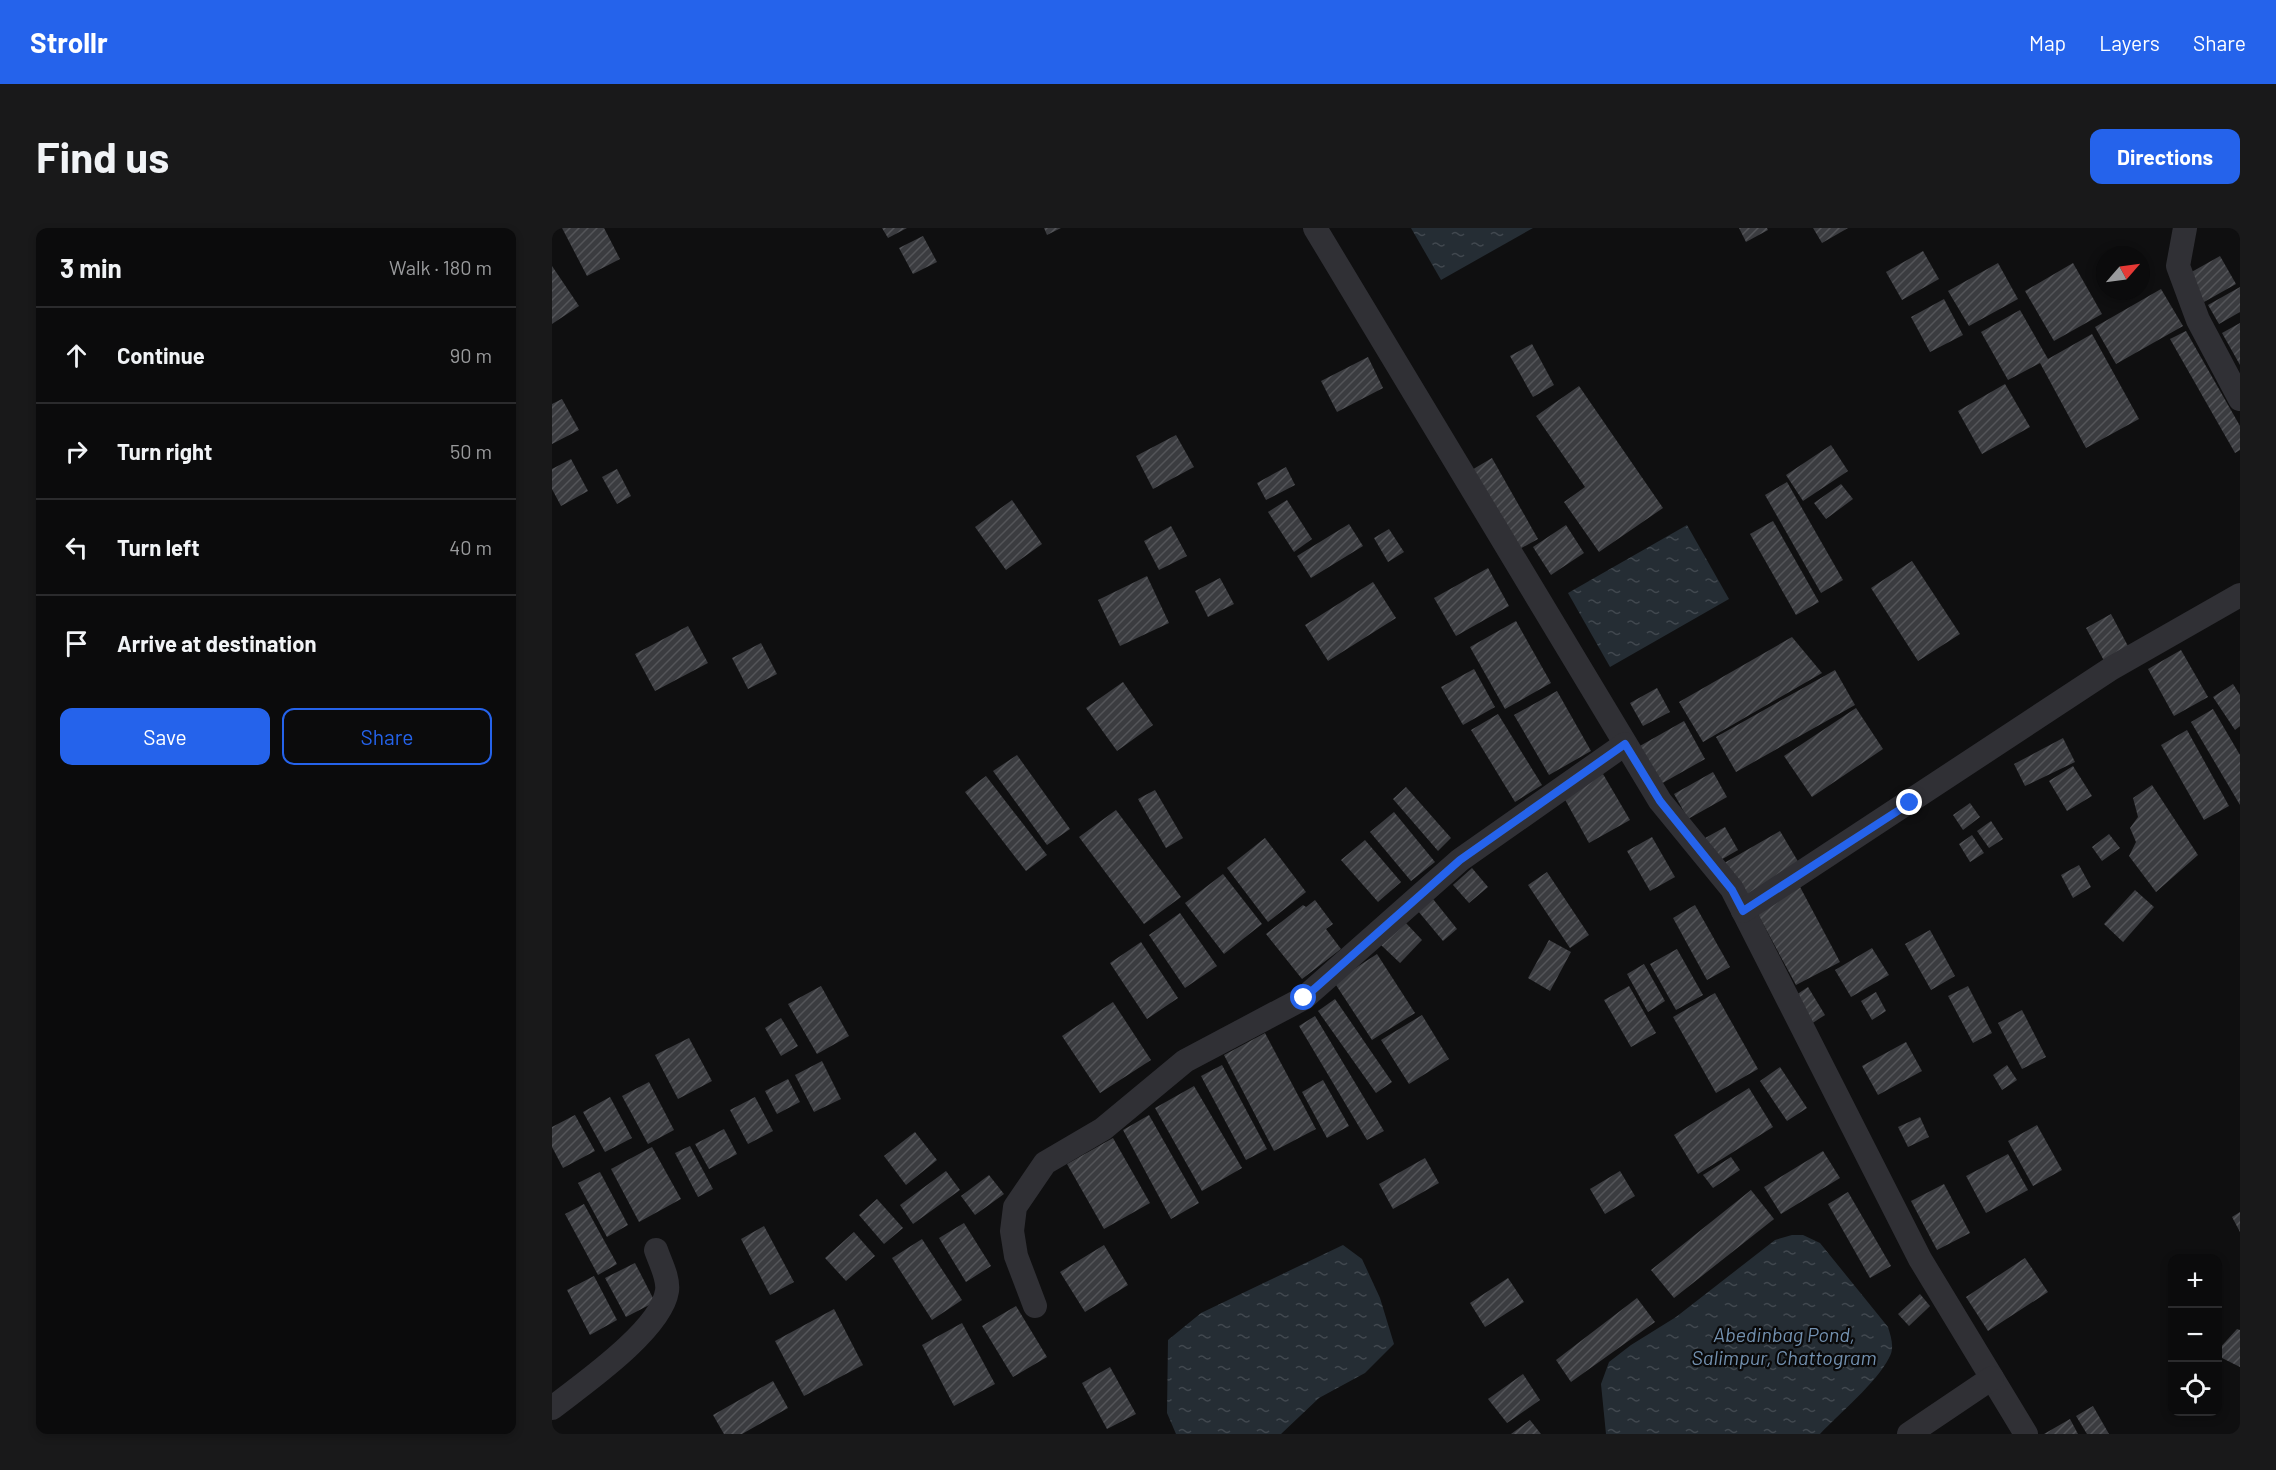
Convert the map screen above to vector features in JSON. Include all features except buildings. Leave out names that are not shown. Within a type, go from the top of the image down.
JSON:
[{"type":"street","points":[[1315,228],[1660,801],[1732,890],[1920,1259],[2026,1434]]},
{"type":"street","points":[[2185,228],[2178,266],[2198,320],[2240,399]]},
{"type":"street","points":[[1743,911],[2112,668],[2240,595]]},
{"type":"street","points":[[1035,1306],[1016,1256],[1012,1231],[1015,1207],[1045,1162],[1103,1129],[1185,1061],[1304,998],[1460,860],[1625,744]]},
{"type":"street","points":[[552,1408],[599,1373],[657,1317],[667,1288],[656,1250]]},
{"type":"street","points":[[1909,1434],[1992,1378]]},
{"type":"water","points":[[1411,228],[1533,228],[1441,280]]},
{"type":"water","points":[[1687,525],[1729,599],[1610,667],[1568,593]]},
{"type":"water","name":"Abedinbag Pond, Salimpur, Chattogram","points":[[1792,1235],[1803,1235],[1820,1243],[1888,1327],[1892,1342],[1891,1354],[1867,1387],[1820,1434],[1606,1434],[1601,1384],[1609,1362],[1631,1345],[1676,1317],[1775,1240]]},
{"type":"water","points":[[1343,1245],[1362,1259],[1380,1298],[1394,1344],[1365,1373],[1319,1398],[1281,1434],[1176,1434],[1167,1413],[1168,1340],[1201,1313]]},
{"type":"route","points":[[1304,998],[1460,860],[1625,744],[1660,801],[1732,890],[1743,911],[1910,803]]}]
